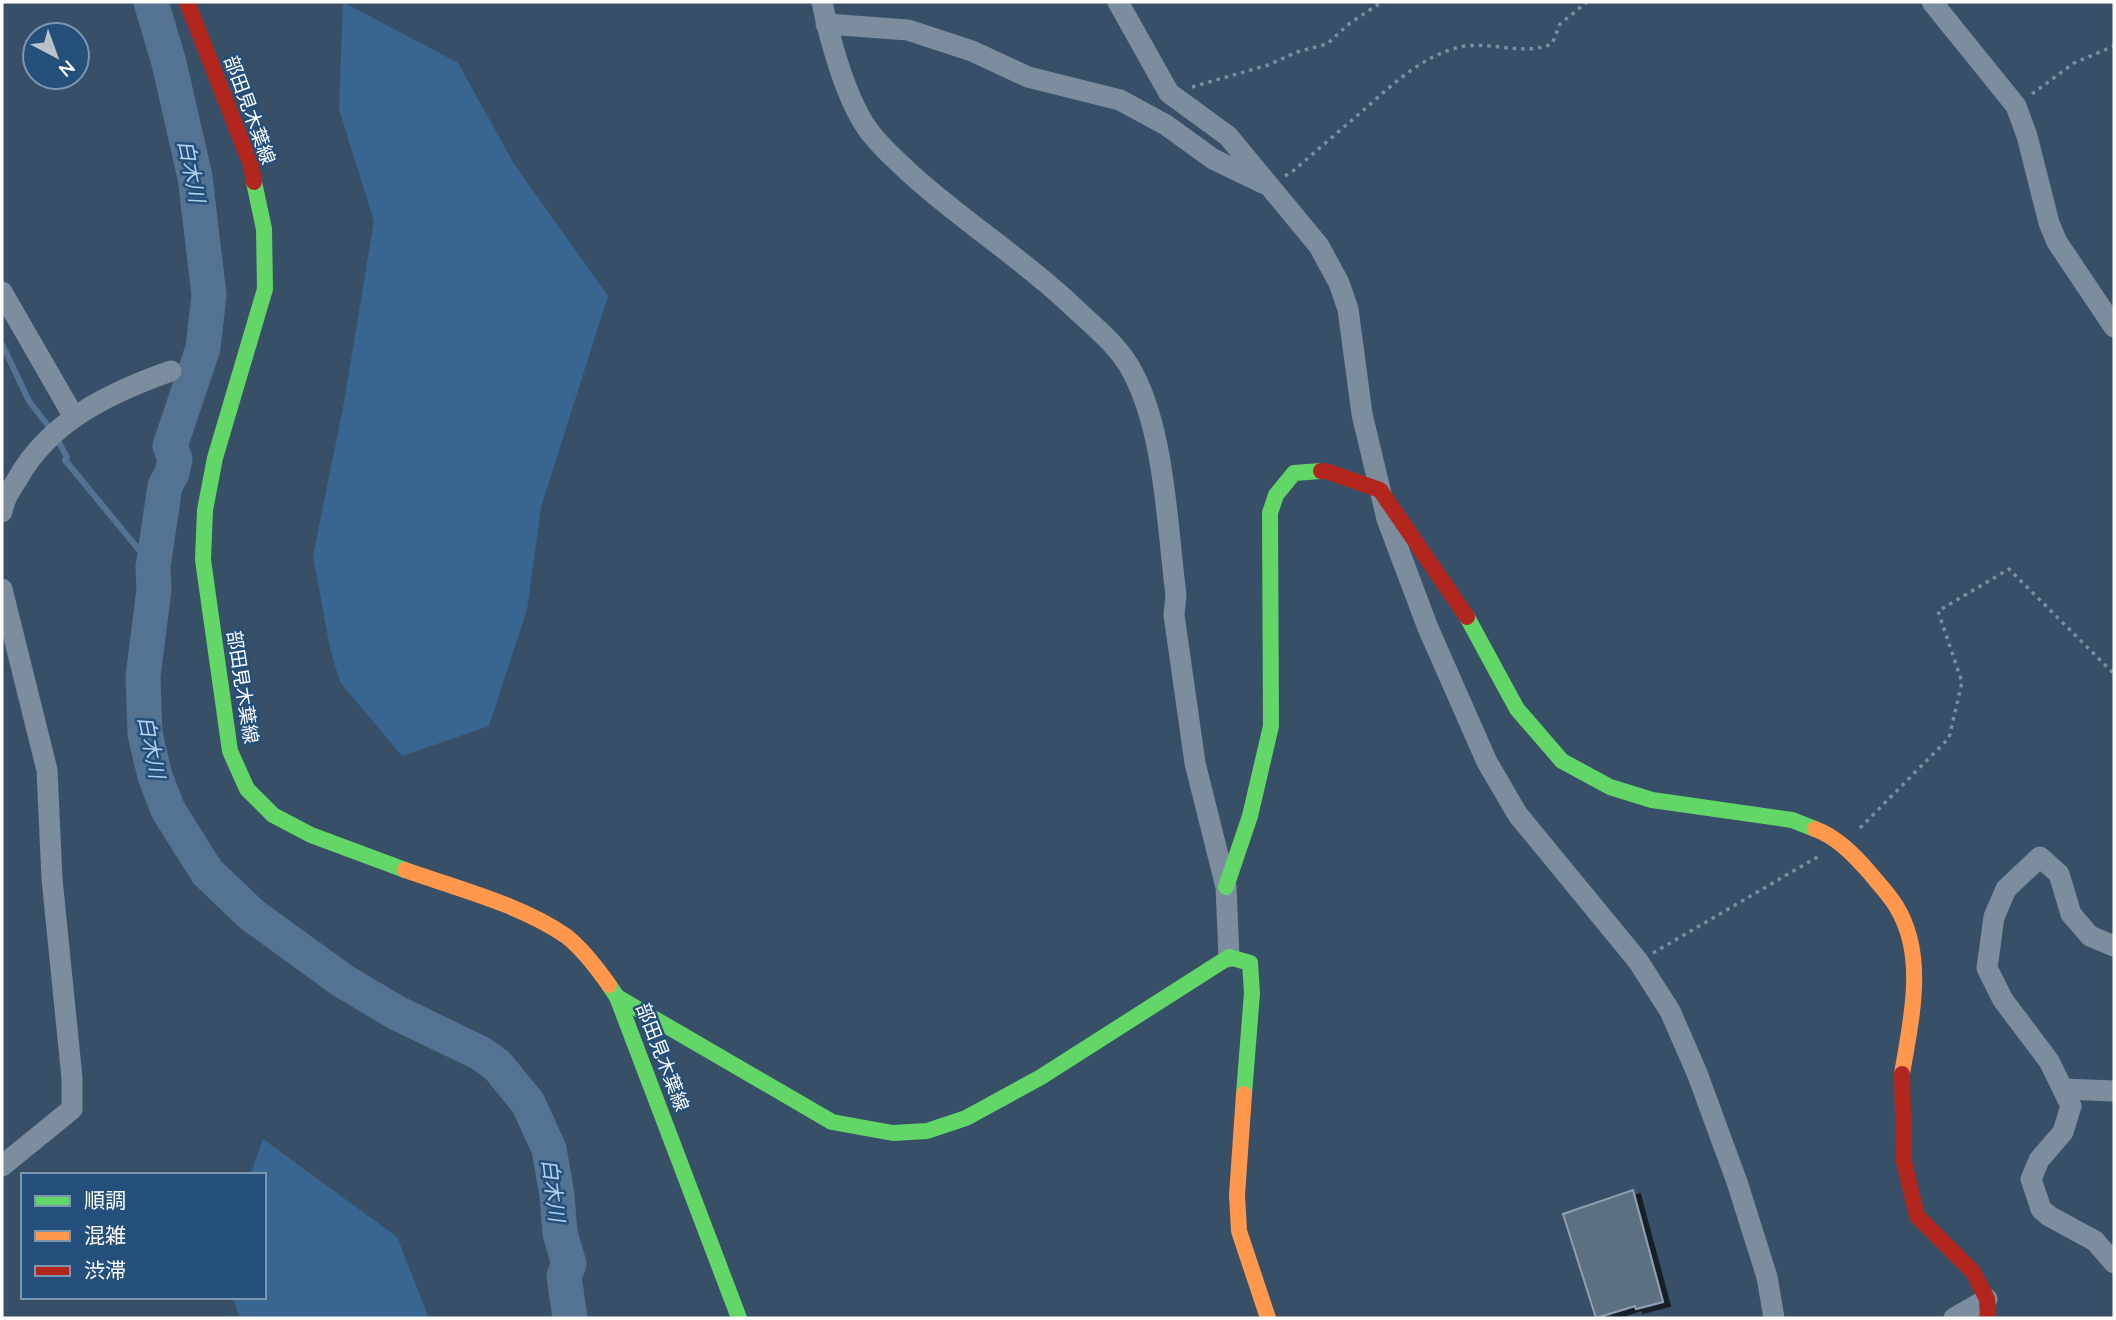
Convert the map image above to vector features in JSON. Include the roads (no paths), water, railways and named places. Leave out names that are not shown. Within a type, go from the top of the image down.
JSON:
[{"type":"street","name":"部田見木葉線","points":[[187,2],[251,165],[264,229],[265,289],[215,458],[205,510],[203,560],[230,751],[247,789],[273,815],[311,835],[529,915],[568,937],[596,966],[618,997],[739,1318]]},
{"type":"street","points":[[822,2],[846,82],[863,122],[896,160],[944,203],[1041,277],[1108,339],[1132,370],[1147,404],[1156,436],[1176,595],[1174,615],[1195,763],[1226,887],[1229,957]]},
{"type":"street","points":[[1118,2],[1169,93],[1228,136],[1274,184],[1319,246],[1339,283],[1348,309],[1362,414],[1387,519],[1421,612],[1465,718],[1518,815],[1638,961],[1670,1011],[1697,1073],[1741,1194],[1767,1277],[1774,1318]]},
{"type":"street","points":[[1931,2],[2015,106],[2053,232],[2114,327]]},
{"type":"street","points":[[827,24],[908,30],[972,51],[1028,77],[1120,100],[1166,125],[1213,159],[1274,184]]},
{"type":"street","points":[[2,292],[74,417]]},
{"type":"street","points":[[2,512],[4,502],[28,459],[66,422],[134,384],[171,371]]},
{"type":"street","points":[[1226,887],[1250,816],[1270,726],[1270,513],[1276,495],[1294,473],[1326,471],[1380,490],[1468,619],[1495,673],[1517,709],[1562,761],[1610,787],[1652,800],[1792,820],[1827,833],[1854,855],[1896,905],[1909,933],[1914,959],[1912,1022],[1901,1078],[1904,1162],[1917,1216],[1973,1272],[1988,1309],[1954,1318]]},
{"type":"street","points":[[2,590],[47,770],[52,879],[72,1098],[72,1109],[2,1166]]},
{"type":"street","points":[[2114,946],[2090,936],[2071,914],[2059,874],[2040,857],[2006,889],[1993,917],[1987,968],[2003,1000],[2049,1060],[2071,1106],[2063,1132],[2039,1160],[2031,1179],[2041,1209],[2095,1241],[2114,1263]]},
{"type":"street","points":[[618,997],[832,1122],[893,1133],[927,1131],[966,1118],[1041,1077],[1229,957],[1250,963],[1252,993],[1237,1195],[1239,1231],[1268,1318]]},
{"type":"street","points":[[2063,1089],[2114,1091]]},
{"type":"waterway","name":"白木川","points":[[151,2],[169,63],[195,177],[209,295],[203,348],[170,446],[175,459],[165,486],[153,567],[154,590],[143,676],[145,734],[155,776],[168,810],[207,872],[252,915],[343,981],[397,1013],[480,1053],[497,1065],[528,1103],[549,1149],[560,1233],[569,1264],[564,1276],[570,1318]]},
{"type":"waterway","points":[[2,344],[29,401],[53,432],[67,457],[65,460],[153,567]]}]
